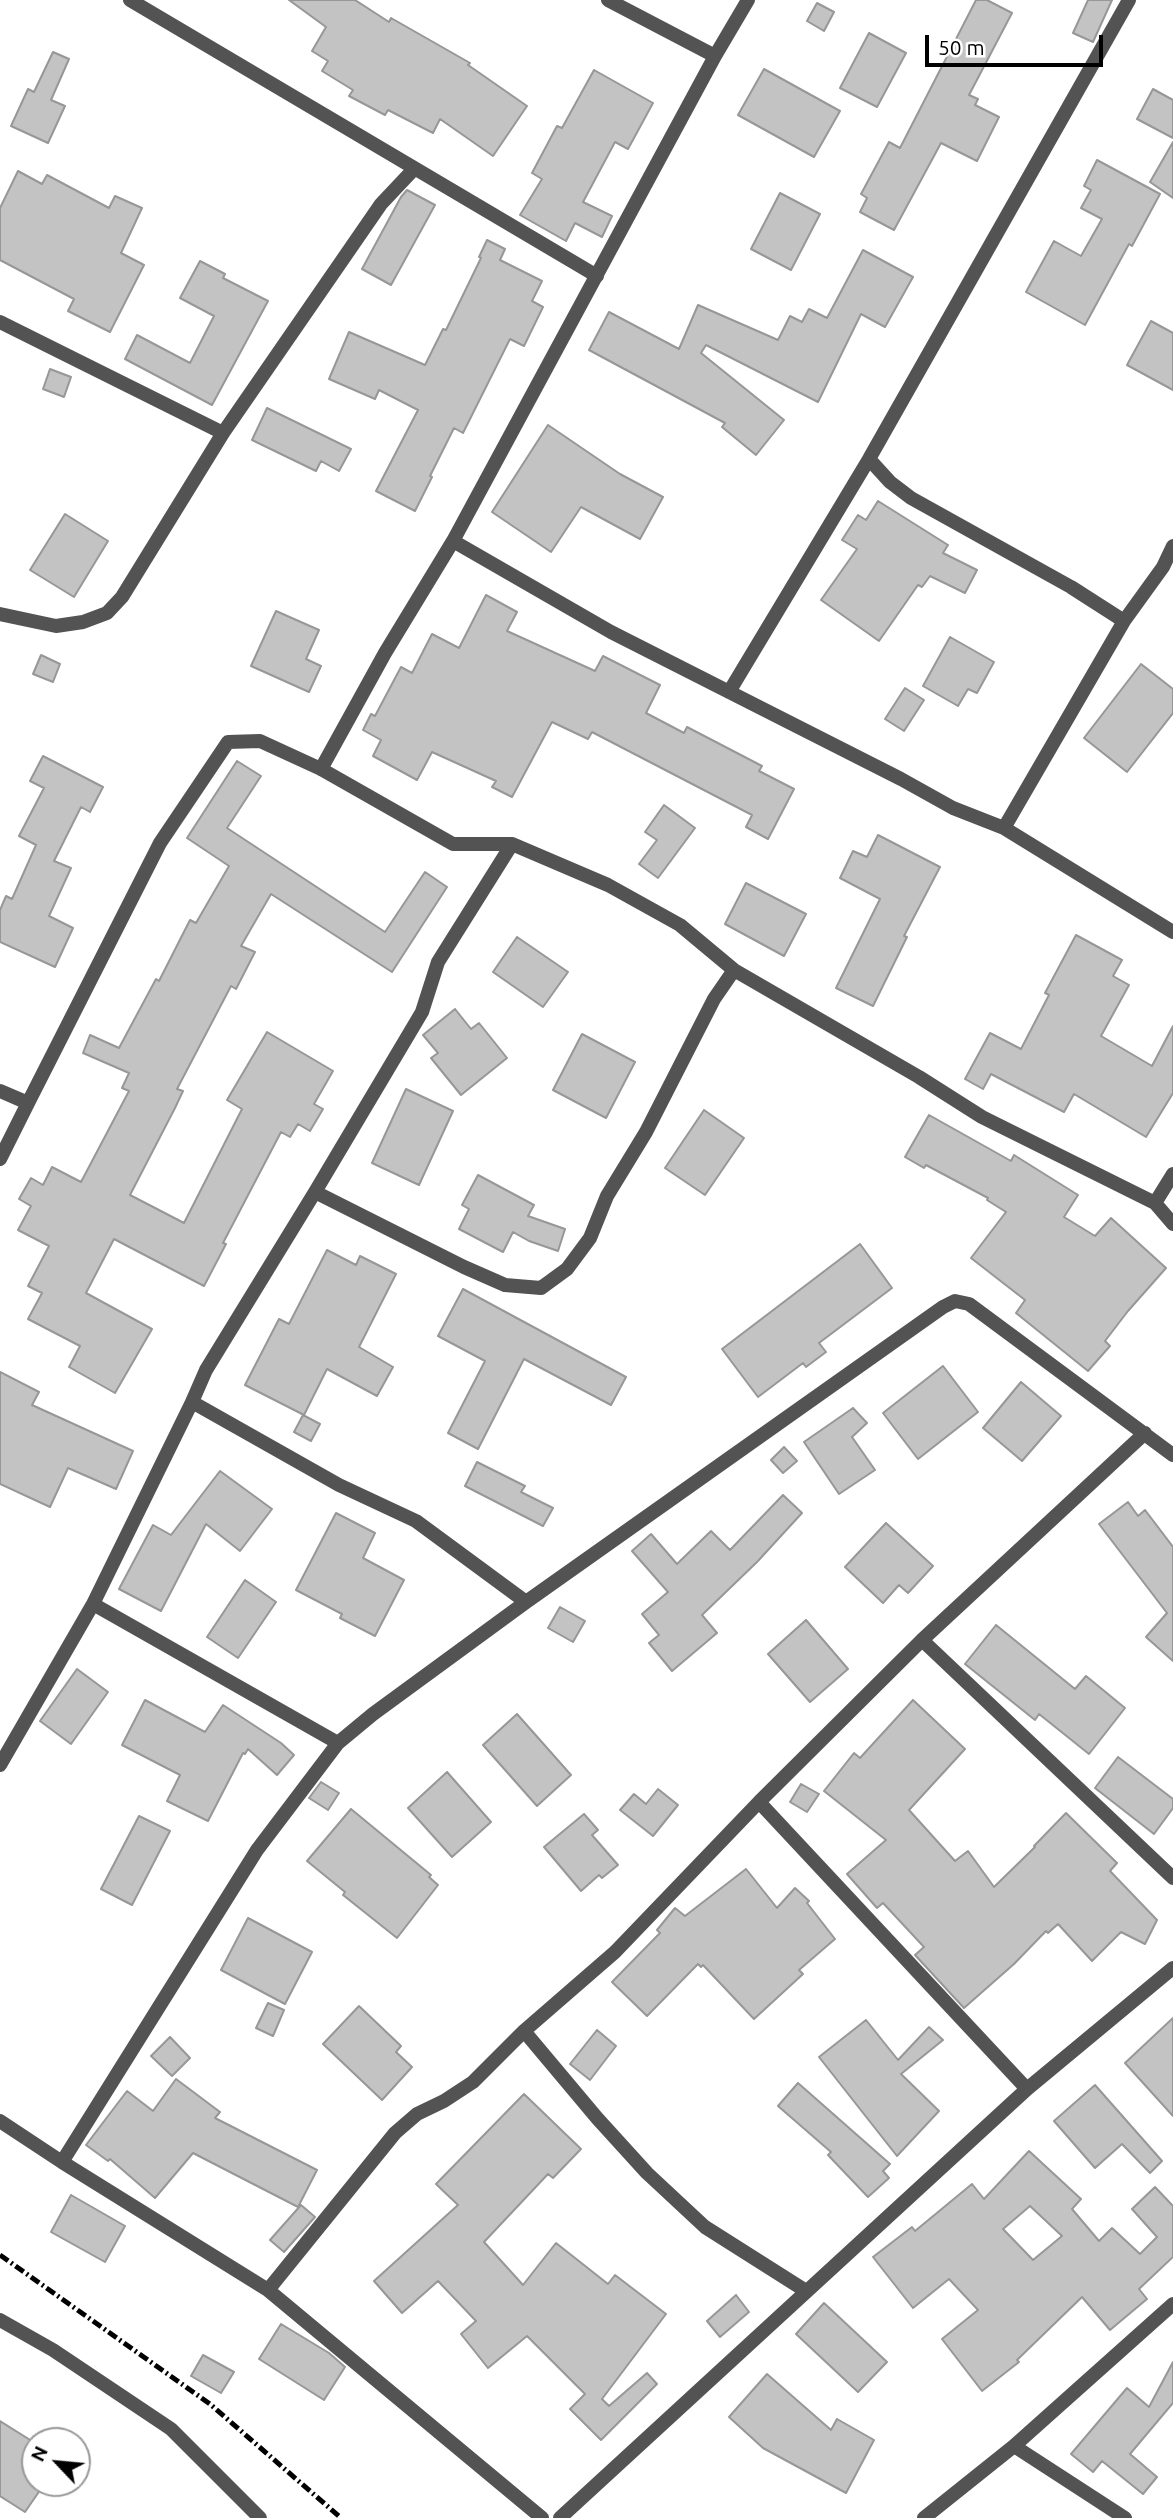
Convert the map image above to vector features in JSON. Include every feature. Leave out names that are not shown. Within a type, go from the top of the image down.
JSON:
[{"type":"street","points":[[130,0],[597,276]]},
{"type":"street","points":[[608,0],[715,56]]},
{"type":"street","points":[[321,769],[385,653],[453,541],[715,56],[748,0]]},
{"type":"street","points":[[729,692],[869,459],[1129,0]]},
{"type":"street","points":[[0,614],[56,626],[83,622],[107,613],[122,597],[223,433],[381,204],[414,169]]},
{"type":"street","points":[[0,322],[223,433]]},
{"type":"street","points":[[869,459],[890,482],[911,498],[1071,587],[1124,621]]},
{"type":"street","points":[[453,541],[611,632],[953,808],[1004,828],[1173,932]]},
{"type":"street","points":[[1004,828],[1124,621],[1163,567],[1173,546]]},
{"type":"street","points":[[0,1159],[160,843],[228,742],[260,741],[321,769],[453,844],[512,844],[608,885],[680,925],[734,970],[919,1077],[982,1117],[1155,1203],[1173,1224]]},
{"type":"street","points":[[0,1765],[93,1604],[205,1370],[422,1012],[438,962],[512,844]]},
{"type":"street","points":[[315,1192],[505,1285],[541,1288],[567,1269],[590,1238],[607,1196],[646,1132],[714,999],[734,970]]},
{"type":"street","points":[[0,1091],[28,1103]]},
{"type":"street","points":[[1155,1203],[1173,1174]]},
{"type":"street","points":[[62,2162],[257,1850],[338,1743],[373,1714],[526,1602],[932,1315],[956,1301],[970,1304],[1173,1455]]},
{"type":"street","points":[[192,1402],[338,1485],[416,1521],[526,1602]]},
{"type":"street","points":[[268,2290],[395,2133],[417,2114],[444,2101],[472,2082],[524,2031],[615,1952],[759,1802],[922,1640],[1146,1433]]},
{"type":"street","points":[[93,1604],[338,1743]]},
{"type":"street","points":[[922,1640],[1173,1878]]},
{"type":"street","points":[[759,1802],[1027,2089]]},
{"type":"street","points":[[561,2518],[1027,2089],[1173,1968]]},
{"type":"street","points":[[524,2031],[647,2173],[705,2227],[806,2291]]},
{"type":"street","points":[[0,2121],[268,2290],[542,2518]]},
{"type":"street","points":[[924,2518],[1014,2446],[1173,2304]]},
{"type":"street","points":[[0,2320],[53,2350],[171,2429],[260,2518]]},
{"type":"street","points":[[1014,2446],[1125,2518]]},
{"type":"building","points":[[289,0],[355,0],[389,22],[391,18],[470,63],[468,65],[527,106],[493,156],[440,119],[433,133],[388,110],[385,115],[349,96],[353,90],[322,71],[328,61],[312,51],[326,27]]},
{"type":"building","points":[[976,0],[987,0],[1012,13],[969,95],[978,99],[975,105],[999,117],[977,161],[941,143],[894,230],[860,212],[867,198],[861,194],[889,142],[900,148]]},
{"type":"building","points":[[1088,0],[1112,0],[1093,42],[1073,33]]},
{"type":"building","points":[[817,3],[834,12],[824,31],[807,21]]},
{"type":"building","points":[[869,33],[906,53],[877,107],[840,88]]},
{"type":"building","points":[[53,52],[69,59],[51,100],[65,106],[48,143],[11,126],[28,89],[34,92]]},
{"type":"building","points":[[764,69],[840,111],[814,157],[738,115]]},
{"type":"building","points":[[594,70],[653,103],[628,149],[615,142],[583,202],[612,216],[602,237],[575,223],[566,241],[520,215],[542,179],[532,173],[557,126],[562,128]]},
{"type":"building","points":[[1153,89],[1173,100],[1173,138],[1137,119]]},
{"type":"building","points":[[1173,142],[1173,198],[1150,182]]},
{"type":"building","points":[[1097,160],[1160,194],[1085,325],[1026,292],[1054,241],[1081,256],[1102,219],[1081,208],[1091,190],[1084,186]]},
{"type":"building","points":[[18,171],[42,184],[47,175],[109,208],[115,196],[142,208],[121,253],[144,265],[110,332],[68,311],[74,299],[0,260],[0,208]]},
{"type":"building","points":[[407,190],[435,205],[391,285],[362,269]]},
{"type":"building","points":[[780,193],[820,214],[791,270],[751,249]]},
{"type":"building","points":[[487,240],[505,249],[500,260],[542,281],[532,301],[543,307],[524,346],[510,339],[463,433],[454,428],[415,511],[376,491],[418,410],[379,390],[375,399],[329,379],[349,332],[425,365],[443,329],[446,330]]},
{"type":"building","points":[[863,250],[913,277],[885,327],[861,314],[818,402],[706,345],[701,353],[784,420],[756,455],[722,427],[725,423],[589,350],[609,312],[679,349],[698,305],[778,340],[790,316],[802,322],[809,309],[827,318]]},
{"type":"building","points":[[200,261],[225,274],[223,278],[268,301],[212,405],[125,359],[137,335],[190,363],[214,316],[180,298]]},
{"type":"building","points":[[1151,321],[1173,333],[1173,390],[1127,365]]},
{"type":"building","points":[[50,369],[71,377],[64,397],[43,389]]},
{"type":"building","points":[[267,408],[351,449],[339,471],[321,461],[316,471],[252,440]]},
{"type":"building","points":[[548,425],[620,474],[663,497],[640,539],[581,507],[551,552],[492,512]]},
{"type":"building","points":[[878,501],[948,545],[943,553],[977,570],[965,593],[930,576],[922,587],[918,585],[879,641],[821,600],[857,549],[842,540],[858,515],[866,520]]},
{"type":"building","points":[[65,514],[108,541],[74,597],[30,570]]},
{"type":"building","points":[[486,595],[517,612],[507,631],[595,671],[603,656],[660,685],[646,713],[684,733],[687,727],[762,766],[759,771],[794,789],[768,839],[746,827],[752,815],[592,732],[588,739],[552,722],[512,797],[492,787],[496,781],[432,752],[417,780],[373,756],[381,740],[363,730],[371,714],[375,716],[401,667],[412,673],[432,634],[459,648]]},
{"type":"building","points":[[276,611],[319,630],[306,659],[321,666],[309,692],[251,666]]},
{"type":"building","points":[[950,637],[994,662],[977,693],[968,689],[958,706],[923,686]]},
{"type":"building","points":[[41,655],[60,664],[53,682],[33,674]]},
{"type":"building","points":[[1141,664],[1173,689],[1173,713],[1127,772],[1084,738]]},
{"type":"building","points":[[905,688],[924,700],[904,731],[885,719]]},
{"type":"building","points":[[43,756],[103,787],[90,812],[81,807],[54,861],[71,868],[49,916],[73,928],[55,967],[0,942],[0,910],[6,896],[12,899],[36,845],[19,836],[44,788],[30,781]]},
{"type":"building","points":[[237,761],[261,776],[227,828],[385,932],[425,872],[447,887],[392,972],[271,894],[241,946],[255,952],[236,989],[231,986],[177,1089],[183,1091],[130,1195],[184,1223],[242,1109],[227,1100],[267,1032],[333,1071],[314,1104],[323,1109],[310,1131],[298,1124],[290,1137],[281,1132],[223,1243],[226,1244],[204,1286],[114,1239],[86,1293],[152,1329],[115,1393],[69,1367],[80,1346],[28,1319],[42,1293],[28,1286],[49,1246],[18,1230],[31,1206],[19,1199],[31,1178],[43,1185],[52,1167],[81,1182],[129,1091],[122,1088],[129,1073],[83,1053],[90,1035],[119,1048],[156,979],[159,981],[190,920],[196,923],[229,866],[187,838]]},
{"type":"building","points":[[664,805],[695,828],[658,878],[639,864],[657,840],[645,832]]},
{"type":"building","points":[[878,835],[940,867],[904,936],[907,937],[873,1006],[836,988],[880,899],[840,878],[853,851],[867,857]]},
{"type":"building","points":[[746,883],[806,914],[784,956],[725,924]]},
{"type":"building","points":[[1076,935],[1122,960],[1113,976],[1129,985],[1101,1036],[1152,1066],[1173,1026],[1173,1093],[1146,1137],[1074,1094],[1064,1112],[991,1074],[983,1089],[965,1079],[990,1033],[1021,1049],[1049,995],[1045,993]]},
{"type":"building","points":[[517,937],[568,972],[543,1007],[493,972]]},
{"type":"building","points":[[455,1009],[471,1029],[479,1023],[507,1058],[461,1095],[431,1058],[438,1053],[423,1035]]},
{"type":"building","points":[[582,1034],[635,1062],[606,1118],[553,1090]]},
{"type":"building","points":[[406,1089],[453,1111],[419,1185],[372,1163]]},
{"type":"building","points":[[704,1110],[744,1138],[705,1195],[665,1168]]},
{"type":"building","points":[[929,1115],[1011,1161],[1014,1155],[1078,1195],[1064,1217],[1095,1236],[1111,1218],[1166,1268],[1105,1341],[1110,1346],[1088,1371],[1016,1313],[1025,1300],[971,1258],[1006,1212],[987,1200],[988,1198],[926,1165],[924,1168],[905,1157]]},
{"type":"building","points":[[478,1175],[534,1205],[528,1216],[565,1229],[558,1251],[513,1232],[503,1252],[459,1229],[469,1209],[462,1205]]},
{"type":"building","points":[[860,1244],[892,1288],[819,1343],[826,1352],[806,1367],[803,1363],[758,1397],[722,1349]]},
{"type":"building","points":[[327,1250],[356,1265],[360,1256],[396,1274],[359,1347],[393,1367],[377,1396],[327,1369],[304,1415],[245,1385],[279,1319],[289,1324]]},
{"type":"building","points":[[463,1289],[626,1377],[611,1405],[524,1359],[478,1449],[448,1433],[485,1361],[438,1336]]},
{"type":"building","points":[[943,1366],[978,1412],[918,1459],[883,1413]]},
{"type":"building","points":[[0,1372],[39,1392],[32,1405],[133,1451],[116,1489],[68,1468],[50,1507],[0,1484]]},
{"type":"building","points":[[1021,1382],[1061,1416],[1022,1461],[983,1428]]},
{"type":"building","points":[[853,1408],[867,1423],[852,1437],[875,1470],[839,1494],[804,1442]]},
{"type":"building","points":[[303,1415],[320,1424],[311,1441],[294,1432]]},
{"type":"building","points":[[784,1447],[797,1461],[783,1473],[771,1460]]},
{"type":"building","points":[[477,1462],[525,1486],[521,1492],[553,1508],[543,1526],[465,1486]]},
{"type":"building","points":[[220,1471],[272,1509],[240,1551],[206,1524],[161,1611],[119,1589],[153,1525],[171,1535]]},
{"type":"building","points":[[783,1495],[802,1513],[757,1562],[702,1615],[717,1633],[672,1671],[649,1643],[659,1635],[642,1614],[668,1592],[632,1551],[651,1534],[677,1564],[711,1531],[730,1550]]},
{"type":"building","points":[[1128,1502],[1138,1516],[1145,1510],[1173,1547],[1173,1661],[1146,1637],[1167,1613],[1099,1524]]},
{"type":"building","points":[[336,1513],[375,1533],[363,1558],[404,1580],[375,1636],[340,1618],[342,1614],[296,1590]]},
{"type":"building","points":[[886,1523],[933,1566],[908,1593],[899,1585],[883,1603],[845,1567]]},
{"type":"building","points":[[245,1580],[276,1602],[238,1658],[207,1637]]},
{"type":"building","points":[[560,1607],[585,1621],[573,1642],[548,1628]]},
{"type":"building","points":[[806,1620],[848,1669],[810,1702],[768,1654]]},
{"type":"building","points":[[996,1625],[1075,1689],[1086,1676],[1125,1708],[1089,1754],[1039,1714],[1035,1720],[965,1664]]},
{"type":"building","points":[[77,1669],[108,1692],[71,1744],[40,1721]]},
{"type":"building","points":[[145,1700],[205,1732],[223,1705],[281,1743],[294,1755],[277,1775],[248,1749],[243,1753],[208,1821],[167,1801],[180,1775],[122,1745]]},
{"type":"building","points":[[913,1700],[965,1749],[909,1810],[955,1861],[968,1851],[994,1887],[1066,1813],[1117,1863],[1110,1871],[1157,1920],[1145,1944],[1121,1932],[1092,1961],[1058,1924],[1048,1933],[1046,1931],[1014,1964],[964,2008],[915,1955],[924,1947],[883,1903],[877,1908],[847,1874],[886,1840],[824,1791],[854,1753],[860,1758]]},
{"type":"building","points":[[517,1714],[571,1775],[537,1806],[483,1745]]},
{"type":"building","points":[[1118,1757],[1173,1799],[1173,1808],[1154,1834],[1095,1788]]},
{"type":"building","points":[[447,1772],[491,1822],[452,1857],[408,1808]]},
{"type":"building","points":[[321,1782],[339,1793],[328,1810],[309,1798]]},
{"type":"building","points":[[801,1784],[819,1794],[807,1812],[790,1802]]},
{"type":"building","points":[[658,1789],[678,1805],[653,1836],[620,1810],[634,1794],[646,1804]]},
{"type":"building","points":[[351,1809],[431,1875],[429,1877],[438,1885],[397,1938],[343,1895],[345,1892],[307,1861]]},
{"type":"building","points":[[584,1814],[598,1830],[592,1835],[618,1865],[602,1878],[599,1875],[581,1891],[544,1847]]},
{"type":"building","points":[[139,1816],[170,1831],[132,1905],[101,1889]]},
{"type":"building","points":[[746,1869],[777,1908],[795,1888],[809,1901],[807,1903],[835,1939],[799,1970],[803,1974],[754,2019],[703,1965],[701,1967],[698,1964],[647,2016],[612,1982],[660,1933],[657,1930],[675,1908],[685,1916]]},
{"type":"building","points":[[248,1918],[312,1952],[285,2004],[221,1970]]},
{"type":"building","points":[[268,2003],[284,2010],[273,2036],[256,2028]]},
{"type":"building","points":[[359,2006],[401,2046],[396,2052],[412,2067],[382,2100],[323,2044]]},
{"type":"building","points":[[1173,2018],[1173,2116],[1125,2063]]},
{"type":"building","points":[[866,2020],[898,2060],[929,2027],[943,2040],[901,2074],[939,2111],[897,2156],[819,2057]]},
{"type":"building","points":[[597,2030],[616,2046],[590,2080],[570,2064]]},
{"type":"building","points":[[170,2037],[190,2058],[172,2076],[151,2056]]},
{"type":"building","points":[[176,2079],[220,2112],[215,2118],[317,2170],[298,2207],[193,2153],[155,2198],[110,2159],[108,2161],[86,2145],[127,2091],[153,2111]]},
{"type":"building","points":[[798,2083],[890,2164],[883,2171],[889,2178],[868,2197],[828,2155],[831,2152],[778,2106]]},
{"type":"building","points":[[1095,2085],[1162,2161],[1150,2173],[1122,2144],[1095,2168],[1054,2121]]},
{"type":"building","points":[[524,2094],[581,2149],[553,2178],[548,2174],[484,2242],[523,2285],[556,2243],[608,2284],[615,2275],[666,2314],[602,2399],[609,2406],[647,2373],[657,2384],[601,2440],[570,2409],[585,2394],[527,2336],[488,2368],[461,2334],[476,2321],[438,2281],[402,2313],[374,2281],[458,2205],[436,2184]]},
{"type":"building","points":[[1029,2151],[1081,2199],[1072,2209],[1099,2241],[1112,2228],[1140,2254],[1157,2237],[1132,2209],[1155,2187],[1173,2206],[1173,2257],[1139,2289],[1147,2299],[1110,2330],[1082,2297],[1017,2360],[1019,2362],[982,2391],[942,2339],[978,2310],[949,2279],[913,2308],[873,2257],[912,2227],[915,2231],[972,2184],[984,2199]],"holes":[[[1030,2206],[1062,2236],[1033,2260],[1003,2229]]]},
{"type":"building","points":[[71,2195],[125,2226],[105,2262],[51,2232]]},
{"type":"building","points":[[301,2205],[315,2217],[284,2252],[270,2240]]},
{"type":"building","points":[[736,2295],[749,2312],[720,2337],[707,2321]]},
{"type":"building","points":[[824,2303],[887,2362],[858,2392],[796,2334]]},
{"type":"building","points":[[281,2324],[329,2353],[345,2367],[324,2400],[259,2359]]},
{"type":"building","points":[[203,2355],[234,2372],[221,2393],[191,2376]]},
{"type":"building","points":[[1173,2362],[1173,2403],[1130,2454],[1157,2477],[1143,2494],[1102,2461],[1093,2472],[1071,2454],[1127,2388],[1149,2407]]},
{"type":"building","points":[[767,2374],[831,2430],[837,2419],[874,2440],[846,2493],[763,2448],[729,2417]]},
{"type":"building","points":[[0,2421],[21,2434],[21,2497],[35,2497],[25,2512],[0,2496]]},
{"type":"railway","points":[[0,2255],[210,2404],[341,2518]]}]
